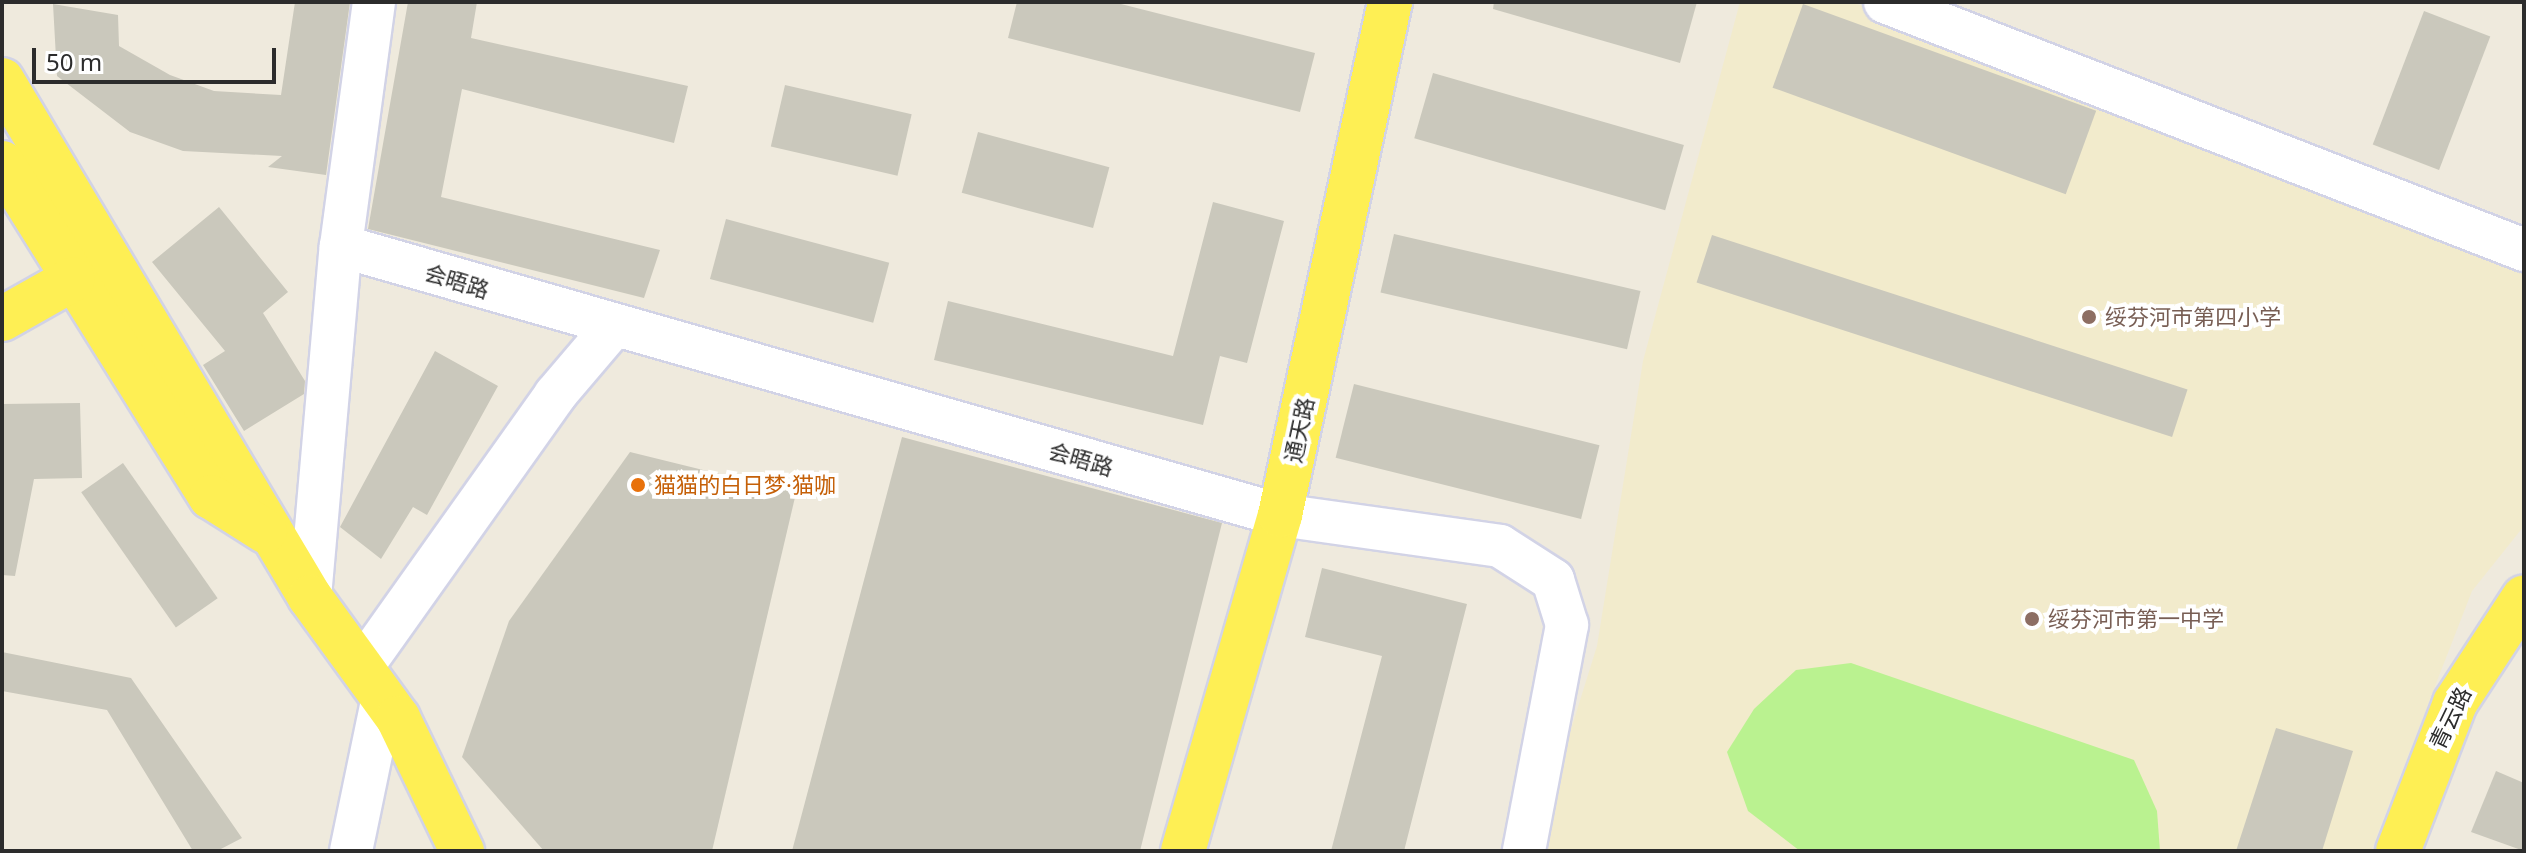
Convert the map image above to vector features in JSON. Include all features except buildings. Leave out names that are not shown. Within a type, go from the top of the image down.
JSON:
[{"type":"main road","name":"通天路","points":[[1183,851],[1280,515],[1390,2]]},
{"type":"main road","points":[[2,80],[140,318],[272,536],[310,597],[372,682],[462,851]]},
{"type":"main road","points":[[2,163],[211,497],[272,536]]},
{"type":"main road","points":[[2,319],[73,279]]},
{"type":"main road","name":"青云路","points":[[2398,851],[2455,703],[2524,597]]},
{"type":"street","points":[[310,597],[341,246],[374,2]]},
{"type":"street","points":[[1885,2],[2524,250]]},
{"type":"street","name":"会晤路","points":[[341,246],[612,328],[1280,515],[1500,546],[1553,580],[1567,625],[1524,851]]},
{"type":"street","points":[[351,851],[372,682],[555,395],[612,328]]},
{"type":"shaded area","points":[[1740,2],[1851,2],[2105,87],[2524,272],[2524,526],[2472,591],[2371,851],[1533,851],[1597,646],[1643,361]]},
{"type":"green space","points":[[1851,663],[2134,760],[2157,811],[2160,851],[1800,851],[1748,811],[1727,752],[1754,709],[1796,670]]},
{"type":"place","name":"绥芬河市第四小学","points":[[2089,317]]},
{"type":"place","name":"猫猫的白日梦·猫咖","points":[[638,485]]},
{"type":"place","name":"绥芬河市第一中学","points":[[2032,619]]}]
